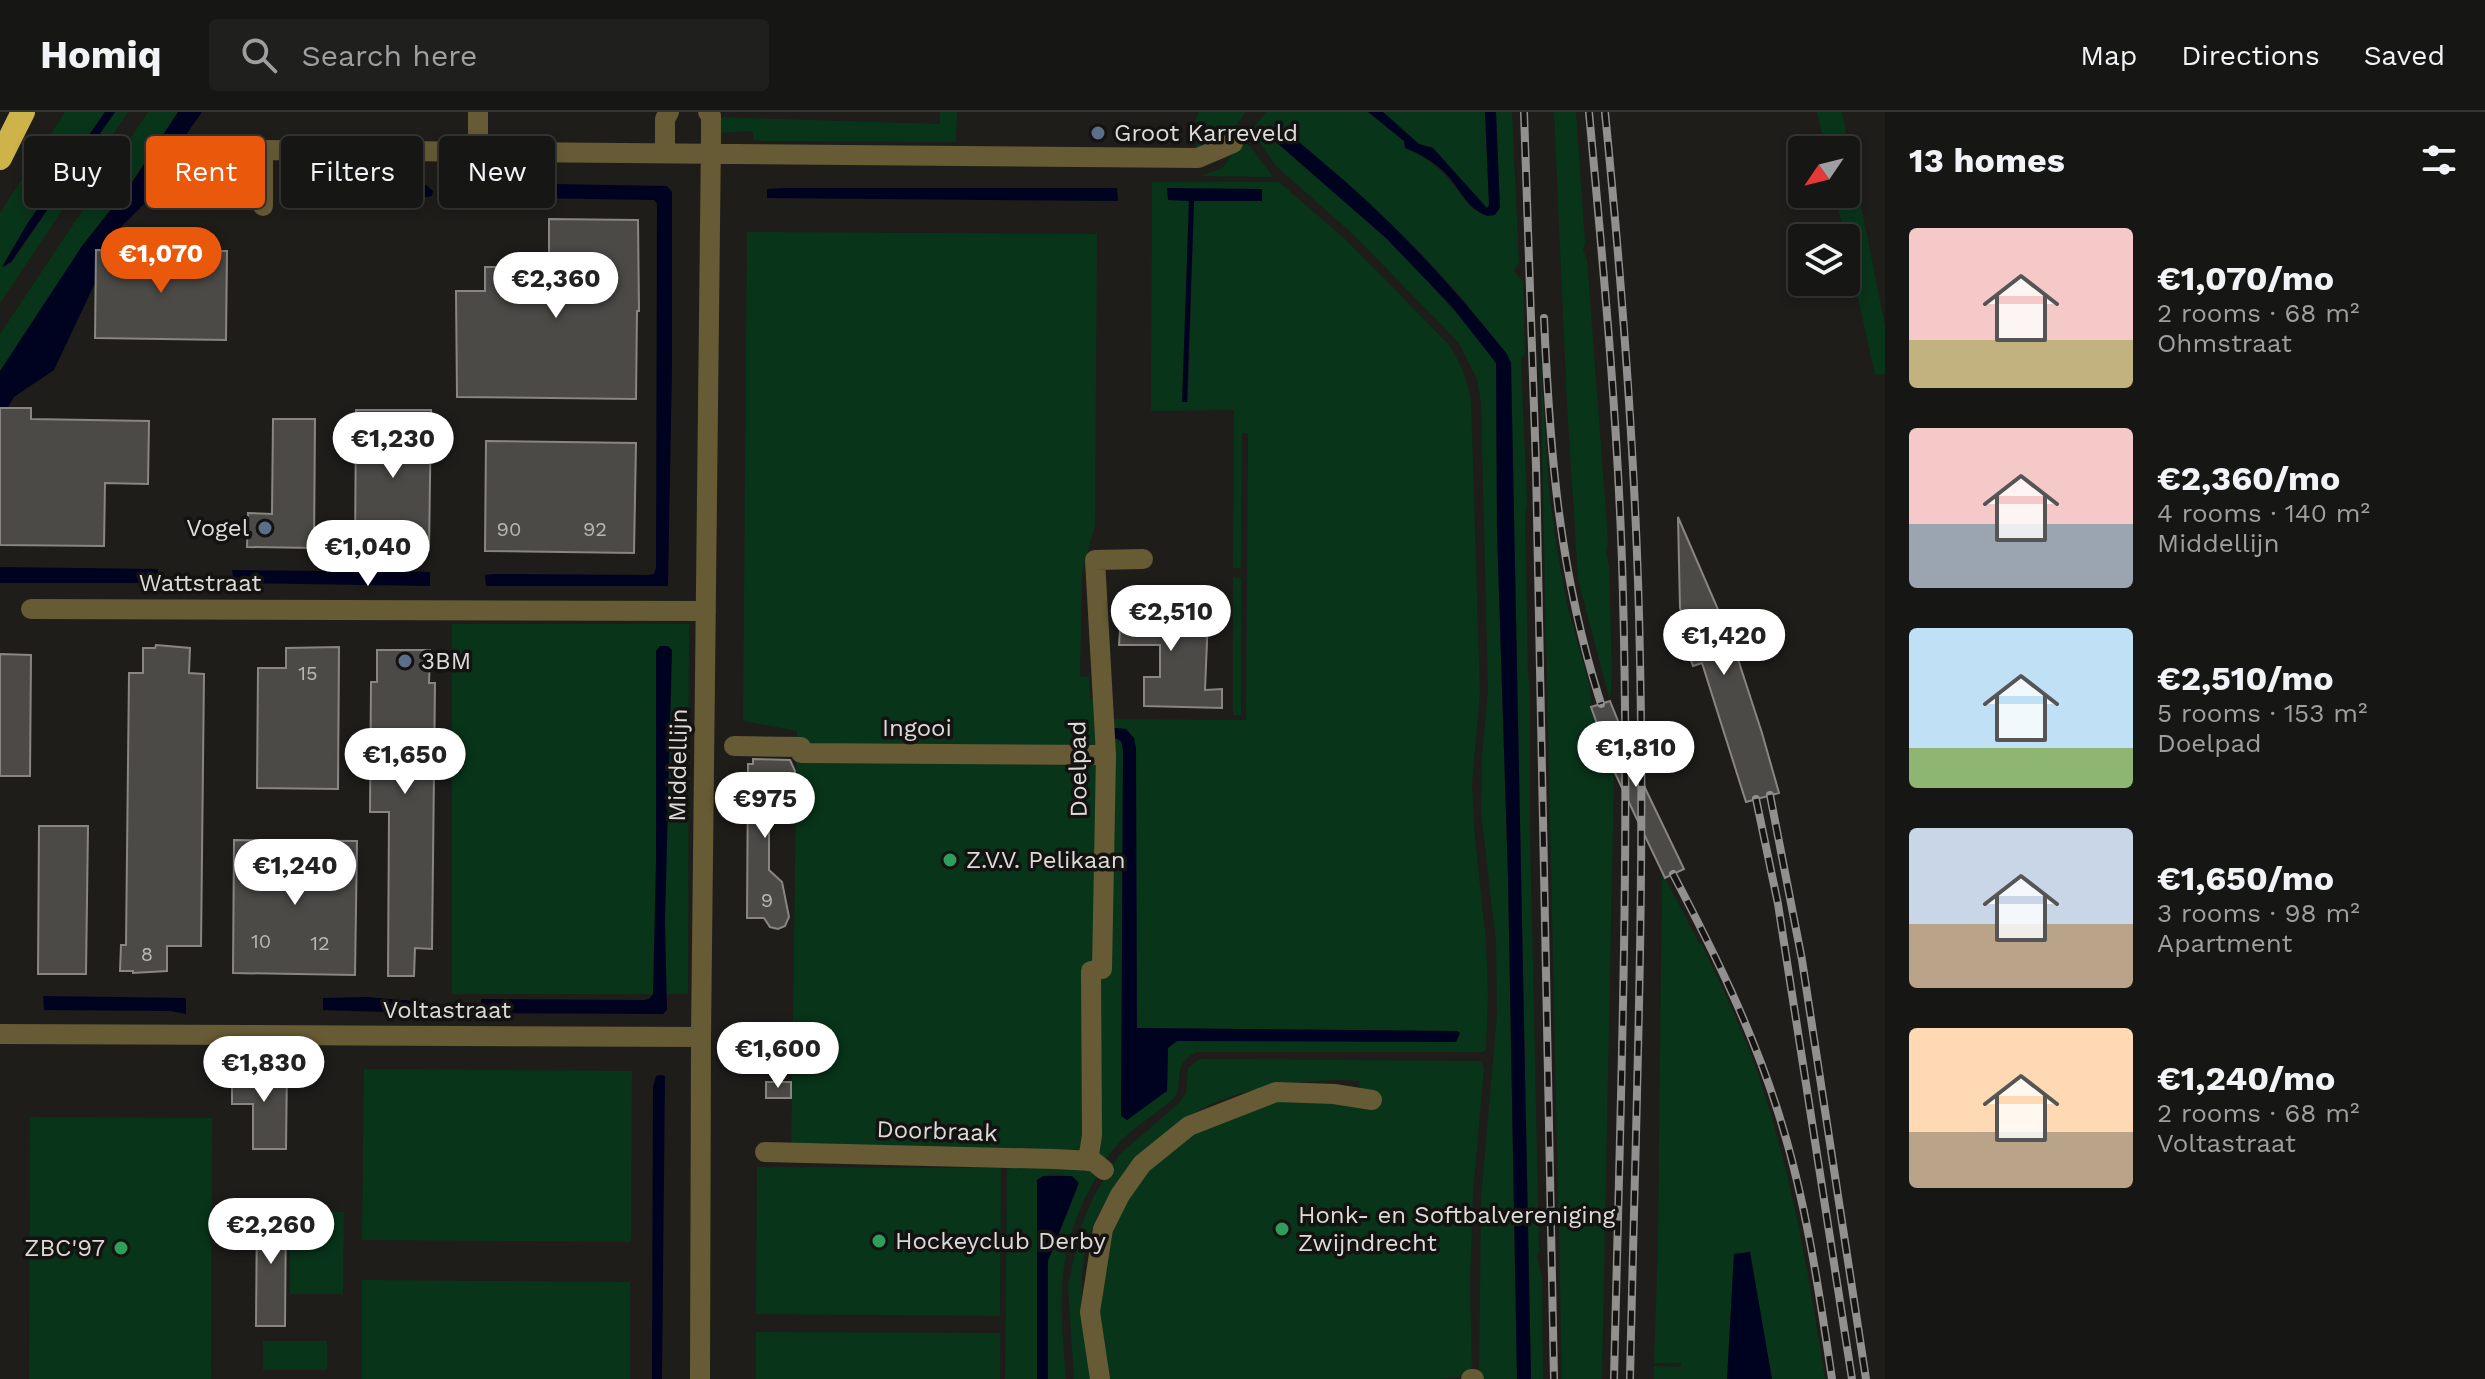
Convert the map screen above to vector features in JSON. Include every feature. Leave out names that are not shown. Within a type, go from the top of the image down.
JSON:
[{"type":"highway","points":[[0,139],[20,112]]},
{"type":"highway","points":[[0,158],[20,112]]},
{"type":"street","points":[[478,112],[478,136]]},
{"type":"street","points":[[665,152],[665,119],[669,112]]},
{"type":"street","name":"Middellijn","points":[[700,1379],[711,152],[711,116],[708,112]]},
{"type":"street","points":[[555,151],[1198,158],[1233,143]]},
{"type":"street","points":[[265,150],[439,151]]},
{"type":"street","name":"Doelpad","points":[[1096,1166],[1092,1135],[1091,971],[1102,969],[1106,755],[1095,560],[1143,559]]},
{"type":"street","name":"Wattstraat","points":[[31,609],[706,611]]},
{"type":"street","name":"Ingooi","points":[[734,746],[801,747],[801,753],[1106,755]]},
{"type":"street","name":"Voltastraat","points":[[0,1034],[701,1037]]},
{"type":"street","points":[[1100,1379],[1090,1312],[1103,1229],[1120,1195],[1142,1164],[1189,1126],[1276,1092],[1334,1094],[1372,1100]]},
{"type":"street","name":"Doorbraak","points":[[765,1152],[1096,1166]]},
{"type":"green space","points":[[65,112],[105,112],[88,136],[50,136]]},
{"type":"green space","points":[[115,112],[128,112],[112,136],[99,136]]},
{"type":"green space","points":[[148,112],[178,112],[162,136],[146,136],[146,161],[130,185],[130,139]]},
{"type":"green space","points":[[940,112],[957,112],[956,142],[762,141],[753,140],[753,131],[718,133],[717,117],[940,124]]},
{"type":"green space","points":[[1199,112],[1246,112],[1228,136],[1196,152],[1196,117]]},
{"type":"green space","points":[[1266,112],[1368,112],[1404,141],[1405,148],[1436,167],[1474,210],[1500,208],[1496,112],[1512,112],[1519,262],[1514,271],[1523,282],[1525,352],[1521,360],[1527,505],[1537,1258],[1542,1277],[1543,1379],[1531,1379],[1511,363],[1463,299],[1421,253],[1354,189],[1288,133],[1274,127],[1285,150],[1386,238],[1479,339],[1496,363],[1497,531],[1508,876],[1517,1379],[1479,1379],[1481,1198],[1497,1015],[1496,942],[1481,812],[1488,691],[1481,403],[1477,379],[1459,343],[1354,235],[1275,165],[1252,130]]},
{"type":"green space","points":[[1383,112],[1485,112],[1487,208],[1433,148],[1419,144]]},
{"type":"green space","points":[[1554,112],[1576,112],[1583,251],[1587,259],[1608,541],[1610,701],[1578,579]]},
{"type":"green space","points":[[1817,112],[1842,112],[1847,136],[1823,136]]},
{"type":"green space","points":[[1242,142],[1250,146],[1273,177],[1201,176],[1222,168]]},
{"type":"green space","points":[[24,176],[24,208],[38,208],[4,268],[12,262],[49,208],[64,208],[0,303],[0,213]]},
{"type":"green space","points":[[1152,182],[1279,182],[1345,239],[1449,345],[1457,359],[1471,402],[1480,693],[1472,784],[1486,942],[1486,1050],[1196,1052],[1189,1056],[1181,1066],[1176,1096],[1130,1132],[1115,1148],[1080,1209],[1071,1233],[1063,1279],[1062,1326],[1066,1379],[1048,1379],[1048,1261],[1078,1183],[1059,1174],[1037,1180],[1037,1379],[1005,1379],[1007,1163],[791,1157],[797,731],[743,721],[747,232],[1097,234],[1095,525],[1082,573],[1080,676],[1089,677],[1090,699],[1107,698],[1108,719],[1246,720],[1248,433],[1242,433],[1241,568],[1233,568],[1234,410],[1151,411]],"holes":[[[1262,189],[1261,201],[1194,201],[1188,402],[1183,402],[1189,201]],[[1106,727],[1126,729],[1137,1028],[1457,1031],[1460,1033],[1456,1042],[1177,1041],[1168,1047],[1167,1091],[1122,1026],[1123,750],[1121,741],[1113,737]]]},
{"type":"green space","points":[[1860,201],[1885,325],[1885,374],[1875,375],[1858,296],[1860,296],[1860,224],[1842,224],[1838,208],[1860,208]]},
{"type":"green space","points":[[84,208],[112,208],[82,246],[0,377],[0,334]]},
{"type":"green space","points":[[1540,352],[1549,493],[1557,550],[1568,609],[1590,687],[1591,707],[1614,771],[1602,1379],[1562,1379]]},
{"type":"green space","points":[[1233,578],[1241,578],[1241,715],[1233,715]]},
{"type":"green space","points":[[452,624],[689,624],[688,994],[452,994]]},
{"type":"green space","points":[[1662,872],[1710,961],[1758,1074],[1790,1187],[1825,1379],[1772,1379],[1750,1252],[1734,1254],[1727,1379],[1654,1379],[1654,1366],[1681,1367],[1681,1363],[1654,1363]]},
{"type":"green space","points":[[215,1042],[312,1042],[313,1082],[278,1082],[279,1058],[215,1059]]},
{"type":"green space","name":"Honk- en Softbalvereniging Zwijndrecht","points":[[1200,1059],[1481,1061],[1484,1068],[1473,1192],[1470,1283],[1472,1371],[1468,1376],[1441,1379],[1074,1379],[1068,1285],[1081,1226],[1094,1196],[1119,1155],[1179,1103],[1186,1093],[1188,1068]],"holes":[[[1359,1081],[1360,1090],[1272,1102],[1191,1134],[1136,1179],[1106,1248],[1098,1323],[1083,1318],[1083,1264],[1092,1228],[1121,1181],[1168,1132],[1209,1105],[1251,1091],[1295,1083]]]},
{"type":"green space","points":[[364,1069],[632,1071],[631,1242],[362,1240]]},
{"type":"green space","name":"ZBC'97","points":[[30,1117],[212,1118],[211,1379],[29,1379]]},
{"type":"green space","name":"Hockeyclub Derby","points":[[757,1167],[1001,1168],[1000,1316],[756,1314]]},
{"type":"green space","points":[[290,1211],[344,1212],[343,1294],[290,1294]]},
{"type":"green space","points":[[362,1280],[630,1282],[630,1379],[362,1379]]},
{"type":"green space","points":[[756,1332],[1000,1333],[1000,1379],[756,1379]]},
{"type":"green space","points":[[263,1341],[327,1341],[327,1370],[263,1370]]},
{"type":"water","points":[[105,112],[115,112],[98,136],[88,136]]},
{"type":"water","points":[[178,112],[202,112],[185,136],[162,136]]},
{"type":"water","points":[[1368,112],[1383,112],[1419,144],[1433,148],[1487,208],[1485,112],[1496,112],[1500,208],[1495,215],[1488,216],[1475,209],[1443,171],[1428,159],[1405,148],[1404,141]]},
{"type":"water","points":[[1274,127],[1312,153],[1403,236],[1467,305],[1511,363],[1531,1379],[1517,1379],[1508,876],[1497,531],[1496,363],[1453,308],[1386,238],[1269,136]]},
{"type":"water","points":[[146,161],[146,204],[122,226],[54,370],[14,397],[0,421],[0,371],[82,246],[112,208],[130,208],[131,184]]},
{"type":"water","points":[[555,184],[667,186],[672,192],[668,586],[486,586],[485,575],[493,574],[654,574],[657,204],[654,200],[555,198]]},
{"type":"water","points":[[423,185],[433,191],[432,196],[423,198]]},
{"type":"water","points":[[1117,188],[1118,201],[767,198],[767,189]]},
{"type":"water","points":[[1167,188],[1262,189],[1262,201],[1194,201],[1187,402],[1182,402],[1189,201],[1168,200]]},
{"type":"water","points":[[38,208],[48,208],[11,262],[2,267]]},
{"type":"water","points":[[0,567],[158,569],[158,583],[0,583]]},
{"type":"water","points":[[232,570],[430,572],[430,586],[234,583]]},
{"type":"water","points":[[660,646],[668,646],[672,650],[665,922],[667,1010],[663,1014],[481,1013],[481,999],[644,1000],[653,994],[656,651]]},
{"type":"water","points":[[1106,727],[1126,729],[1134,738],[1136,748],[1137,1028],[1457,1031],[1460,1033],[1456,1042],[1177,1041],[1168,1048],[1167,1091],[1127,1120],[1121,1116],[1123,750],[1121,741],[1113,737]]},
{"type":"water","points":[[43,996],[186,998],[186,1014],[171,1011],[44,1010]]},
{"type":"water","points":[[367,997],[414,1001],[416,1009],[414,1013],[323,1010],[323,998]]},
{"type":"water","points":[[656,1076],[665,1076],[662,1379],[652,1379],[653,1087]]},
{"type":"water","points":[[1043,1176],[1072,1176],[1079,1183],[1048,1261],[1048,1379],[1037,1379],[1037,1180]]},
{"type":"water","points":[[1750,1252],[1772,1379],[1727,1379],[1734,1254]]},
{"type":"building","points":[[549,219],[638,220],[636,399],[457,397],[456,291],[485,291],[485,267],[549,267]]},
{"type":"building","points":[[96,250],[227,251],[226,340],[95,338]]},
{"type":"building","points":[[0,408],[31,408],[31,419],[149,421],[148,484],[105,483],[104,546],[0,545]]},
{"type":"building","points":[[356,410],[431,410],[429,550],[355,550]]},
{"type":"building","points":[[273,419],[315,419],[314,548],[247,547],[248,513],[272,514]]},
{"type":"building","points":[[486,441],[636,443],[634,553],[485,551]]},
{"type":"building","points":[[1678,517],[1729,635],[1739,631],[1745,647],[1735,650],[1779,793],[1746,802],[1702,663],[1693,666],[1687,651],[1696,647],[1680,608]]},
{"type":"building","points":[[1122,598],[1166,598],[1168,617],[1208,617],[1205,690],[1222,689],[1222,708],[1144,706],[1144,677],[1160,677],[1160,645],[1119,645]]},
{"type":"building","points":[[156,645],[190,648],[189,673],[204,674],[201,946],[167,946],[167,971],[133,973],[120,971],[121,945],[126,945],[129,673],[143,673],[143,648],[155,648]]},
{"type":"building","points":[[339,647],[338,789],[257,788],[258,668],[286,668],[286,648]]},
{"type":"building","points":[[377,650],[430,650],[429,683],[435,683],[432,949],[415,948],[414,976],[388,976],[389,812],[370,812],[371,682],[377,682]]},
{"type":"building","points":[[0,654],[31,655],[30,776],[0,776]]},
{"type":"building","points":[[1610,701],[1646,790],[1684,869],[1665,878],[1614,771],[1591,707]]},
{"type":"building","points":[[753,759],[790,760],[795,771],[795,794],[769,794],[769,870],[782,882],[789,917],[785,926],[778,929],[770,927],[764,918],[747,918],[748,764],[753,764]]},
{"type":"building","points":[[39,826],[88,826],[86,974],[38,974]]},
{"type":"building","points":[[234,840],[357,841],[355,975],[233,973]]},
{"type":"building","points":[[260,1066],[287,1066],[286,1149],[253,1149],[253,1104],[232,1104],[232,1071],[260,1072]]},
{"type":"building","points":[[766,1082],[791,1082],[791,1098],[766,1098]]},
{"type":"building","points":[[257,1207],[286,1207],[285,1326],[256,1326]]},
{"type":"railway","points":[[1524,112],[1536,466],[1554,1379]]},
{"type":"railway","points":[[1589,112],[1614,414],[1625,693],[1625,889],[1614,1379]]},
{"type":"railway","points":[[1605,112],[1628,385],[1640,659],[1640,929],[1630,1379]]},
{"type":"railway","points":[[1544,318],[1559,513],[1575,607],[1601,704]]},
{"type":"railway","points":[[1770,795],[1802,960],[1866,1379]]},
{"type":"railway","points":[[1756,799],[1778,904],[1852,1379]]},
{"type":"railway","points":[[1673,874],[1732,992],[1779,1115],[1804,1213],[1832,1379]]},
{"type":"place","name":"Groot Karreveld","points":[[1098,133]]},
{"type":"place","name":"Vogel","points":[[265,528]]},
{"type":"place","name":"3BM","points":[[405,661]]},
{"type":"place","name":"Z.V.V. Pelikaan","points":[[950,860]]},
{"type":"place","name":"Honk- en Softbalvereniging Zwijndrecht","points":[[1282,1229]]},
{"type":"place","name":"Hockeyclub Derby","points":[[879,1241]]},
{"type":"place","name":"ZBC'97","points":[[121,1248]]}]
